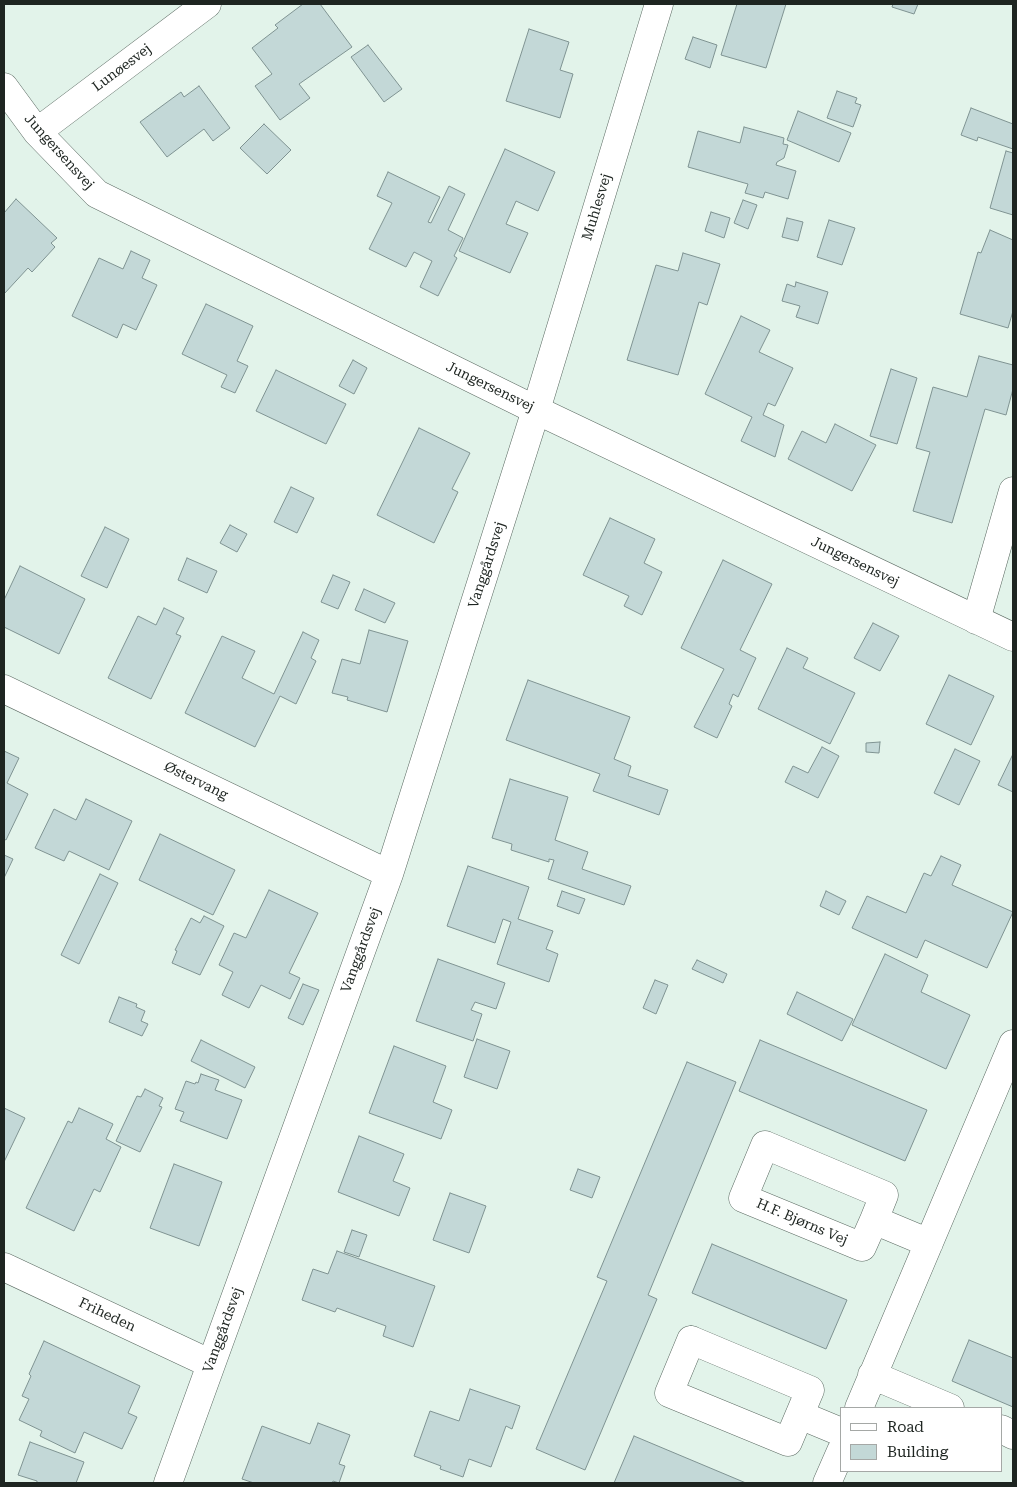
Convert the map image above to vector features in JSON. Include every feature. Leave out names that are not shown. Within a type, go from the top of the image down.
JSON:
[{"type":"street","name":"Lunøesvej","points":[[37,132],[207,4]]},
{"type":"street","name":"Muhlesvej","points":[[536,410],[659,4]]},
{"type":"street","name":"Jungersensvej","points":[[4,87],[37,132],[97,194],[536,410],[1013,637]]},
{"type":"street","name":"Vanggårdsvej","points":[[168,1483],[389,874],[536,410]]},
{"type":"street","points":[[976,620],[1013,491]]},
{"type":"street","name":"Østervang","points":[[4,689],[389,874]]},
{"type":"street","points":[[858,1407],[1013,1044]]},
{"type":"street","name":"H.F. Bjørns Vej","points":[[765,1145],[884,1195],[874,1220],[862,1247],[743,1198],[765,1145]]},
{"type":"street","points":[[874,1220],[929,1243]]},
{"type":"street","name":"Friheden","points":[[4,1267],[211,1364]]},
{"type":"street","points":[[691,1340],[810,1390],[800,1415],[788,1442],[670,1393],[691,1340]]},
{"type":"street","points":[[872,1376],[948,1407]]},
{"type":"street","points":[[800,1415],[840,1432]]},
{"type":"street","points":[[827,1483],[840,1453]]},
{"type":"building","points":[[303,4],[320,4],[352,47],[299,84],[310,98],[280,120],[255,86],[272,74],[252,48],[278,28],[275,25]]},
{"type":"building","points":[[737,4],[786,4],[766,68],[721,55]]},
{"type":"building","points":[[893,4],[918,4],[914,14],[892,7]]},
{"type":"building","points":[[529,29],[569,42],[560,70],[573,74],[560,118],[506,101]]},
{"type":"building","points":[[693,37],[717,45],[710,68],[685,59]]},
{"type":"building","points":[[368,45],[402,89],[384,102],[351,57]]},
{"type":"building","points":[[199,86],[230,128],[213,141],[204,129],[167,157],[140,122],[181,92],[184,97]]},
{"type":"building","points":[[837,91],[857,98],[855,103],[861,105],[853,127],[827,118]]},
{"type":"building","points":[[971,108],[1013,124],[1013,149],[978,137],[977,141],[961,135]]},
{"type":"building","points":[[798,111],[851,133],[839,162],[787,140]]},
{"type":"building","points":[[264,124],[291,150],[267,174],[240,148]]},
{"type":"building","points":[[744,127],[784,138],[783,144],[788,145],[784,158],[777,162],[776,165],[796,171],[788,199],[765,192],[763,198],[745,193],[748,184],[688,167],[698,131],[740,143]]},
{"type":"building","points":[[505,149],[555,172],[538,211],[516,201],[506,224],[528,233],[510,273],[459,251]]},
{"type":"building","points":[[1006,151],[1013,153],[1013,215],[990,208]]},
{"type":"building","points":[[388,172],[440,197],[428,222],[431,223],[449,186],[465,194],[448,230],[463,238],[454,256],[457,258],[438,296],[420,287],[432,261],[414,252],[406,267],[369,249],[392,203],[377,196]]},
{"type":"building","points":[[16,199],[57,238],[51,243],[55,247],[32,272],[28,268],[4,294],[4,213]]},
{"type":"building","points":[[743,200],[757,205],[748,229],[734,223]]},
{"type":"building","points":[[711,212],[730,218],[724,238],[705,231]]},
{"type":"building","points":[[787,218],[803,222],[798,241],[782,237]]},
{"type":"building","points":[[829,220],[855,228],[842,265],[817,257]]},
{"type":"building","points":[[990,230],[1013,240],[1013,311],[1008,328],[960,314],[978,252],[981,253]]},
{"type":"building","points":[[131,251],[150,260],[142,278],[157,285],[136,330],[123,324],[117,338],[72,316],[99,258],[123,269]]},
{"type":"building","points":[[683,253],[720,264],[707,305],[699,302],[678,375],[627,360],[656,265],[678,271]]},
{"type":"building","points":[[796,282],[828,292],[818,324],[796,317],[800,306],[782,301],[787,284],[795,287]]},
{"type":"building","points":[[206,304],[253,326],[237,361],[248,366],[235,393],[221,387],[227,375],[182,354]]},
{"type":"building","points":[[741,316],[770,330],[759,352],[793,368],[775,406],[768,403],[763,415],[784,425],[775,457],[741,441],[752,417],[705,394]]},
{"type":"building","points":[[979,356],[1013,365],[1013,389],[1006,415],[985,409],[952,523],[913,511],[930,452],[916,448],[933,387],[967,397]]},
{"type":"building","points":[[353,360],[367,368],[354,394],[339,386]]},
{"type":"building","points":[[891,369],[917,378],[897,444],[870,436]]},
{"type":"building","points":[[276,370],[346,404],[326,444],[256,411]]},
{"type":"building","points":[[835,424],[876,445],[852,491],[788,459],[802,431],[826,443]]},
{"type":"building","points":[[419,428],[470,453],[452,489],[458,492],[434,543],[377,515]]},
{"type":"building","points":[[291,487],[314,498],[297,533],[274,522]]},
{"type":"building","points":[[610,518],[655,539],[644,563],[662,572],[642,615],[624,606],[629,596],[583,575]]},
{"type":"building","points":[[230,525],[247,534],[237,552],[220,543]]},
{"type":"building","points":[[105,527],[129,539],[107,588],[81,576]]},
{"type":"building","points":[[187,558],[217,571],[207,593],[178,580]]},
{"type":"building","points":[[723,560],[772,584],[740,650],[756,658],[738,697],[733,694],[729,704],[732,706],[717,738],[694,727],[724,669],[681,648]]},
{"type":"building","points":[[20,566],[85,599],[59,654],[4,627],[4,600]]},
{"type":"building","points":[[333,575],[350,582],[338,609],[321,602]]},
{"type":"building","points":[[364,589],[395,603],[385,623],[355,610]]},
{"type":"building","points":[[164,608],[184,618],[176,634],[181,636],[151,699],[108,678],[138,616],[156,625]]},
{"type":"building","points":[[873,623],[899,636],[880,671],[854,658]]},
{"type":"building","points":[[369,630],[408,641],[387,712],[347,700],[348,697],[332,693],[342,659],[360,664]]},
{"type":"building","points":[[303,632],[319,640],[311,658],[316,661],[296,704],[280,696],[255,747],[185,713],[222,636],[255,651],[242,678],[274,694]]},
{"type":"building","points":[[787,648],[808,658],[803,668],[855,693],[830,744],[758,709]]},
{"type":"building","points":[[949,675],[994,696],[971,745],[926,724]]},
{"type":"building","points":[[528,680],[630,717],[614,759],[631,766],[628,776],[668,790],[659,815],[593,791],[600,774],[506,740]]},
{"type":"building","points":[[880,742],[879,753],[866,752],[866,743]]},
{"type":"building","points":[[822,747],[839,756],[818,798],[785,782],[793,766],[808,773]]},
{"type":"building","points":[[955,749],[980,761],[959,805],[934,793]]},
{"type":"building","points":[[4,751],[19,758],[7,783],[28,794],[6,840],[4,839]]},
{"type":"building","points":[[1013,754],[1013,792],[998,785]]},
{"type":"building","points":[[510,779],[568,797],[555,840],[588,852],[582,869],[631,886],[624,905],[548,879],[554,860],[549,859],[549,862],[511,850],[512,844],[492,838]]},
{"type":"building","points":[[86,799],[132,821],[109,870],[69,851],[64,861],[35,848],[54,809],[76,820]]},
{"type":"building","points":[[160,834],[235,870],[213,915],[139,880]]},
{"type":"building","points":[[4,855],[13,859],[4,878]]},
{"type":"building","points":[[941,856],[961,865],[952,885],[1013,912],[987,968],[925,940],[917,958],[852,928],[867,896],[906,913],[924,873],[931,876]]},
{"type":"building","points":[[468,866],[529,887],[518,919],[553,931],[546,949],[558,954],[549,982],[497,964],[511,922],[503,919],[495,943],[447,926]]},
{"type":"building","points":[[100,874],[118,883],[79,964],[61,955]]},
{"type":"building","points":[[269,890],[318,913],[289,973],[300,978],[290,999],[261,985],[249,1008],[222,995],[233,972],[219,965],[234,933],[246,938]]},
{"type":"building","points":[[562,891],[585,899],[579,914],[557,906]]},
{"type":"building","points":[[826,891],[846,901],[839,915],[820,906]]},
{"type":"building","points":[[204,916],[224,926],[200,975],[172,963],[177,951],[175,950],[191,918],[200,923]]},
{"type":"building","points":[[885,954],[928,975],[921,992],[970,1015],[946,1069],[852,1025]]},
{"type":"building","points":[[438,959],[505,983],[496,1009],[475,1002],[471,1010],[482,1014],[473,1041],[416,1021]]},
{"type":"building","points":[[697,960],[727,974],[723,983],[692,969]]},
{"type":"building","points":[[655,980],[668,985],[656,1014],[643,1008]]},
{"type":"building","points":[[303,984],[319,990],[303,1025],[288,1018]]},
{"type":"building","points":[[797,992],[853,1019],[842,1041],[787,1014]]},
{"type":"building","points":[[119,997],[137,1004],[136,1007],[145,1011],[141,1021],[148,1024],[142,1036],[109,1022]]},
{"type":"building","points":[[477,1039],[510,1051],[497,1089],[464,1077]]},
{"type":"building","points":[[201,1040],[255,1067],[245,1088],[191,1061]]},
{"type":"building","points":[[760,1040],[927,1110],[905,1161],[739,1091]]},
{"type":"building","points":[[394,1046],[446,1066],[433,1102],[452,1110],[441,1139],[369,1113]]},
{"type":"building","points":[[687,1062],[736,1082],[648,1295],[657,1299],[585,1470],[536,1449],[607,1281],[597,1277]]},
{"type":"building","points":[[201,1074],[219,1080],[215,1090],[242,1100],[227,1139],[180,1121],[184,1112],[175,1109],[186,1081],[198,1083]]},
{"type":"building","points":[[145,1089],[163,1098],[159,1106],[162,1107],[140,1152],[116,1141],[137,1096],[141,1097]]},
{"type":"building","points":[[4,1108],[25,1118],[4,1162]]},
{"type":"building","points":[[79,1108],[113,1124],[106,1139],[121,1147],[100,1192],[94,1189],[74,1231],[26,1208],[68,1121],[72,1123]]},
{"type":"building","points":[[359,1136],[404,1154],[393,1181],[410,1188],[399,1216],[338,1192]]},
{"type":"building","points":[[174,1164],[222,1182],[199,1246],[150,1228]]},
{"type":"building","points":[[578,1169],[600,1177],[592,1198],[570,1190]]},
{"type":"building","points":[[450,1193],[486,1206],[469,1253],[433,1240]]},
{"type":"building","points":[[352,1230],[367,1235],[359,1257],[344,1252]]},
{"type":"building","points":[[712,1244],[847,1300],[826,1349],[692,1293]]},
{"type":"building","points":[[337,1251],[435,1286],[413,1347],[383,1336],[386,1326],[337,1308],[335,1312],[302,1300],[313,1269],[328,1274]]},
{"type":"building","points":[[969,1340],[1013,1358],[1013,1407],[952,1381]]},
{"type":"building","points":[[44,1341],[140,1386],[128,1413],[137,1417],[122,1449],[84,1432],[75,1453],[40,1436],[42,1431],[19,1420],[29,1399],[22,1396],[31,1376],[29,1374]]},
{"type":"building","points":[[470,1389],[520,1406],[512,1429],[506,1426],[491,1467],[469,1459],[463,1477],[440,1469],[441,1466],[414,1456],[430,1411],[459,1421]]},
{"type":"building","points":[[318,1423],[350,1435],[339,1464],[345,1466],[339,1483],[333,1481],[332,1483],[254,1483],[242,1479],[262,1426],[310,1444]]},
{"type":"building","points":[[634,1436],[746,1483],[614,1483]]},
{"type":"building","points":[[30,1442],[84,1462],[76,1483],[37,1483],[37,1481],[18,1475]]}]
